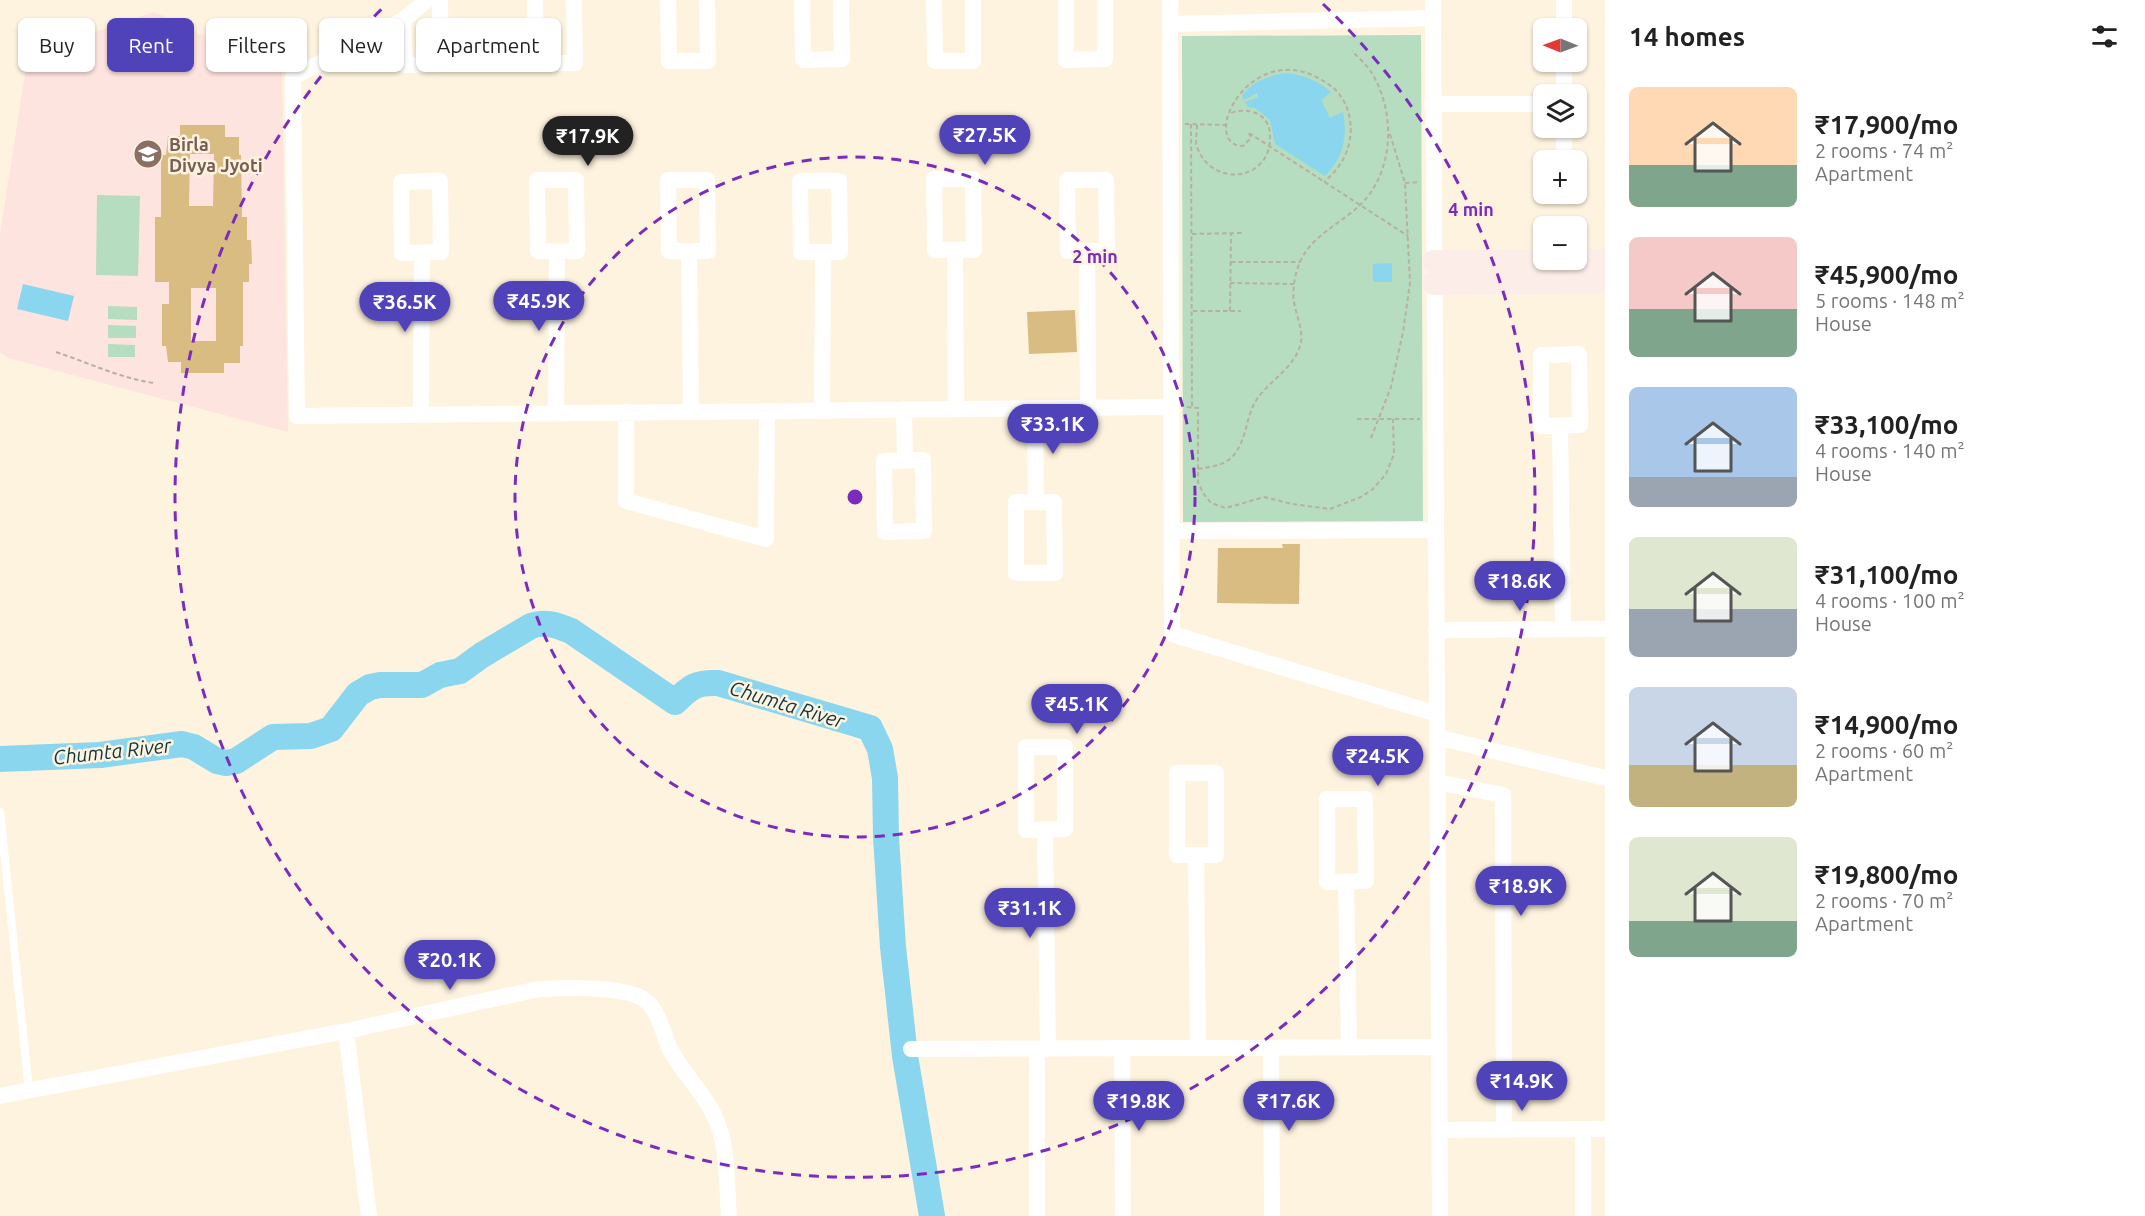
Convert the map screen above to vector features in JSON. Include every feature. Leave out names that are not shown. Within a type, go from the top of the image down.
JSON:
[{"type":"street","points":[[404,19],[427,0]]},
{"type":"street","points":[[404,42],[405,65],[441,64],[440,0]]},
{"type":"street","points":[[535,0],[536,63],[575,63],[574,0]]},
{"type":"street","points":[[668,0],[669,61],[708,61],[707,0]]},
{"type":"street","points":[[802,0],[803,60],[842,59],[841,0]]},
{"type":"street","points":[[934,0],[934,61],[973,61],[973,0]]},
{"type":"street","points":[[1066,0],[1066,60],[1105,59],[1105,0]]},
{"type":"street","points":[[1170,0],[1172,633],[1437,714]]},
{"type":"street","points":[[1433,0],[1440,1216]]},
{"type":"street","points":[[1564,0],[1564,18]]},
{"type":"street","points":[[1170,24],[1433,18]]},
{"type":"street","points":[[319,64],[293,77],[297,416],[1172,407]]},
{"type":"street","points":[[1432,104],[1533,104]]},
{"type":"street","points":[[973,178],[974,249],[955,250],[935,250],[934,179],[973,178]]},
{"type":"street","points":[[537,180],[576,180],[577,251],[557,251],[538,251],[537,180]]},
{"type":"street","points":[[668,180],[707,180],[708,251],[689,251],[669,251],[668,180]]},
{"type":"street","points":[[1067,180],[1106,180],[1107,251],[1088,251],[1068,251],[1067,180]]},
{"type":"street","points":[[440,181],[441,252],[422,253],[402,253],[401,182],[440,181]]},
{"type":"street","points":[[800,181],[839,181],[840,252],[823,252],[801,252],[800,181]]},
{"type":"street","points":[[955,250],[956,409]]},
{"type":"street","points":[[556,413],[557,251]]},
{"type":"street","points":[[689,251],[691,411]]},
{"type":"street","points":[[1088,251],[1088,407]]},
{"type":"street","points":[[822,410],[823,252]]},
{"type":"street","points":[[422,253],[422,414]]},
{"type":"street","points":[[1434,273],[1605,261]]},
{"type":"street","points":[[1434,273],[1605,282]]},
{"type":"street","points":[[1579,354],[1580,425],[1560,426],[1541,426],[1540,355],[1579,354]]},
{"type":"street","points":[[1035,408],[1036,502]]},
{"type":"street","points":[[904,409],[905,460]]},
{"type":"street","points":[[627,412],[626,501],[766,539],[766,411]]},
{"type":"street","points":[[1560,426],[1563,629]]},
{"type":"street","points":[[905,460],[923,460],[924,531],[885,532],[884,461],[905,460]]},
{"type":"street","points":[[1054,501],[1055,573],[1016,573],[1016,502],[1036,502],[1054,501]]},
{"type":"street","points":[[1172,531],[1435,530]]},
{"type":"street","points":[[1436,630],[1605,629]]},
{"type":"street","points":[[1437,737],[1605,778]]},
{"type":"street","points":[[1026,747],[1065,747],[1065,829],[1045,830],[1026,830],[1026,747]]},
{"type":"street","points":[[1177,773],[1216,773],[1216,855],[1196,855],[1177,855],[1177,773]]},
{"type":"street","points":[[1437,782],[1503,795],[1504,1130]]},
{"type":"street","points":[[1327,799],[1365,799],[1366,881],[1346,881],[1327,882],[1327,799]]},
{"type":"street","points":[[1037,1216],[1043,1049],[1045,830]]},
{"type":"street","points":[[1196,855],[1198,1048]]},
{"type":"street","points":[[1346,881],[1349,1047]]},
{"type":"street","points":[[0,1096],[346,1031],[543,989],[611,990],[639,996],[651,1005],[671,1051],[698,1087],[718,1124],[724,1153],[729,1216]]},
{"type":"street","points":[[346,1031],[369,1216]]},
{"type":"street","points":[[911,1049],[1439,1047]]},
{"type":"street","points":[[1122,1048],[1123,1216]]},
{"type":"street","points":[[1271,1048],[1272,1216]]},
{"type":"street","points":[[1583,1129],[1583,1216]]},
{"type":"street","points":[[1439,1130],[1605,1129]]},
{"type":"lane","points":[[0,812],[29,1090]]},
{"type":"path","points":[[1352,51],[1372,74],[1384,100],[1388,127],[1405,183],[1409,236],[1410,283],[1403,332],[1391,387],[1371,438]]},
{"type":"path","points":[[1324,182],[1338,169],[1345,157],[1350,137],[1350,124],[1345,102],[1336,90],[1322,79],[1297,70],[1276,71],[1263,75],[1245,87],[1237,96],[1229,114],[1226,138],[1232,144],[1243,146],[1251,138],[1249,133],[1324,182],[1409,236]]},
{"type":"path","points":[[1197,124],[1196,146],[1204,160],[1214,171],[1242,175],[1254,169],[1264,159],[1270,146],[1270,130],[1267,122],[1261,116],[1235,110],[1229,114]]},
{"type":"path","points":[[1170,124],[1227,125]]},
{"type":"path","points":[[1191,124],[1192,408]]},
{"type":"path","points":[[1198,468],[1216,466],[1231,459],[1241,445],[1256,401],[1291,364],[1301,342],[1300,327],[1293,301],[1294,284],[1300,262],[1312,243],[1360,205],[1377,182],[1386,159],[1388,127]]},
{"type":"path","points":[[1192,234],[1242,234]]},
{"type":"path","points":[[1230,311],[1231,234]]},
{"type":"path","points":[[1231,262],[1300,262]]},
{"type":"path","points":[[1230,283],[1294,284]]},
{"type":"path","points":[[1192,311],[1241,311]]},
{"type":"path","points":[[56,352],[124,377],[154,383]]},
{"type":"path","points":[[1198,408],[1198,482],[1211,503],[1226,508],[1264,496],[1292,504],[1330,509],[1361,497],[1373,489],[1386,474],[1394,454],[1393,419]]},
{"type":"path","points":[[1357,419],[1435,419]]},
{"type":"shaded area","name":"Birla Divya Jyoti","points":[[154,12],[167,18],[136,18]]},
{"type":"shaded area","name":"Birla Divya Jyoti","points":[[107,28],[107,72],[194,72],[194,31],[206,36],[206,72],[282,72],[288,432],[8,358],[0,352],[0,235],[25,72],[95,72],[95,32]]},
{"type":"green space","points":[[1421,35],[1423,521],[1183,522],[1182,36]]},
{"type":"green space","points":[[97,195],[140,196],[138,276],[96,275]]},
{"type":"green space","points":[[108,306],[137,307],[137,320],[108,319]]},
{"type":"green space","points":[[108,325],[136,326],[136,338],[108,338]]},
{"type":"green space","points":[[108,344],[135,345],[135,357],[108,357]]},
{"type":"water","points":[[1286,73],[1310,79],[1331,92],[1321,100],[1330,118],[1343,112],[1345,130],[1343,147],[1336,162],[1325,176],[1275,144],[1270,120],[1255,108],[1248,107],[1245,102],[1258,97],[1257,93],[1244,100],[1242,96],[1261,80]]},
{"type":"water","points":[[1392,263],[1392,282],[1373,282],[1373,264]]},
{"type":"water","points":[[23,284],[74,296],[68,321],[17,309]]},
{"type":"building","points":[[180,125],[225,125],[225,137],[239,137],[242,217],[247,217],[247,240],[251,240],[252,264],[249,264],[249,282],[243,282],[243,346],[240,346],[240,363],[224,363],[224,373],[181,373],[181,362],[168,362],[166,346],[162,346],[162,304],[169,304],[169,282],[155,282],[155,217],[161,217],[161,155],[166,155],[168,136],[180,136]],"holes":[[[190,154],[214,154],[213,206],[189,206]],[[191,288],[216,288],[216,341],[191,341]]]},
{"type":"building","points":[[1075,310],[1077,352],[1029,354],[1027,312]]},
{"type":"building","points":[[1282,544],[1300,544],[1299,604],[1217,603],[1218,548],[1283,548]]},
{"type":"waterway","name":"Chumta River","points":[[0,759],[100,755],[182,744],[194,747],[217,761],[226,763],[236,761],[273,737],[311,736],[331,729],[358,694],[370,687],[422,685],[440,675],[460,671],[531,626],[541,624],[556,625],[571,631],[675,702],[694,686],[718,683],[870,728],[880,749],[885,778],[893,947],[905,1056],[932,1216]]},
{"type":"place","name":"Birla Divya Jyoti","points":[[148,154]]}]
